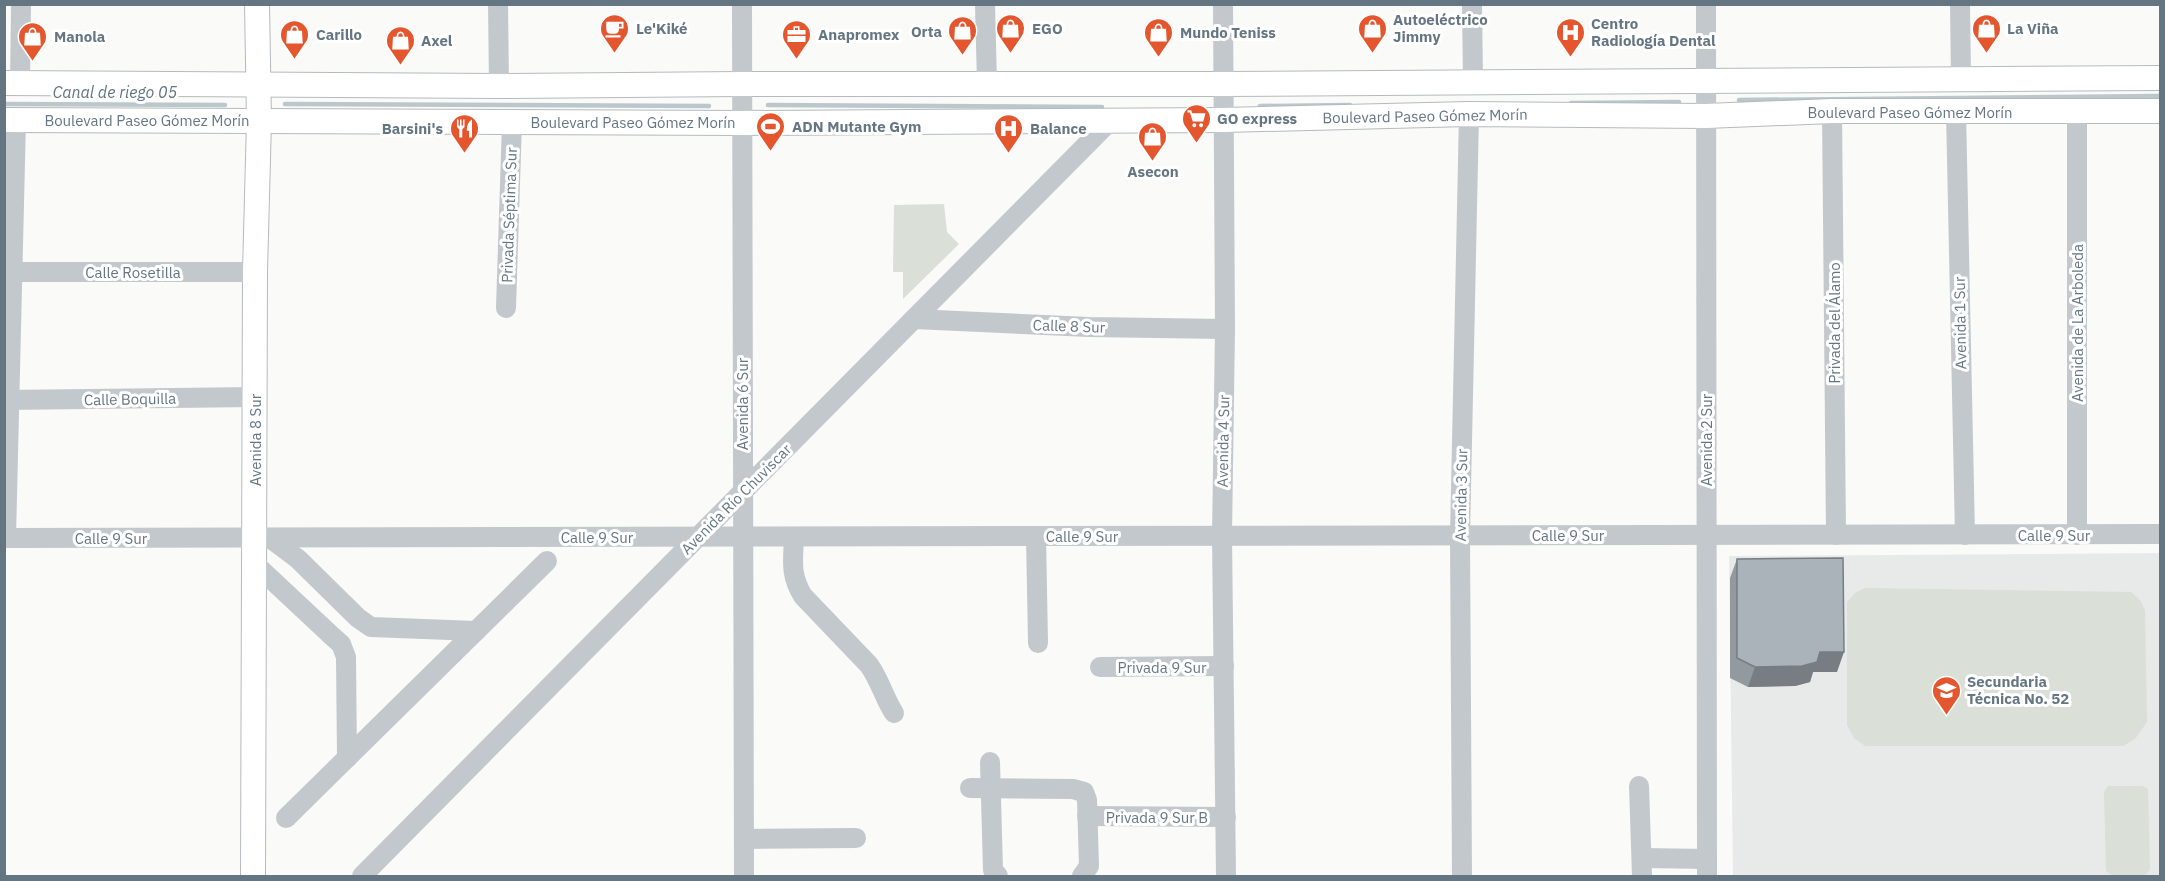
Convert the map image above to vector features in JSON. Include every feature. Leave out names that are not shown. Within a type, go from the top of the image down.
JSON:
[{"type":"main road","name":"Avenida 8 Sur","points":[[253,876],[255,564],[262,538],[255,397],[255,272],[259,121],[257,4]]},
{"type":"main road","points":[[12,83],[499,86],[2160,78]]},
{"type":"main road","points":[[1110,121],[1129,105],[1168,84]]},
{"type":"main road","name":"Boulevard Paseo Gómez Morín","points":[[10,120],[742,123],[1224,120],[1469,114],[1706,116],[1832,111],[2160,111]]},
{"type":"street","points":[[12,83],[21,4]]},
{"type":"street","points":[[498,4],[499,86]]},
{"type":"street","name":"Avenida 6 Sur","points":[[742,4],[744,876]]},
{"type":"street","points":[[985,4],[987,84]]},
{"type":"street","name":"Avenida 4 Sur","points":[[1223,4],[1225,329],[1222,536],[1226,876]]},
{"type":"street","points":[[1472,4],[1473,83]]},
{"type":"street","name":"Avenida 2 Sur","points":[[1706,4],[1707,868]]},
{"type":"street","points":[[1960,4],[1961,79]]},
{"type":"street","name":"Privada del Álamo","points":[[1832,111],[1836,535]]},
{"type":"street","name":"Avenida 1 Sur","points":[[1956,111],[1965,535]]},
{"type":"street","name":"Avenida de La Arboleda","points":[[2077,111],[2077,535]]},
{"type":"street","name":"Avenida 3 Sur","points":[[1462,876],[1460,536],[1469,114]]},
{"type":"street","points":[[5,538],[12,272],[10,120]]},
{"type":"street","name":"Avenida Río Chuviscar","points":[[362,876],[1110,121]]},
{"type":"street","name":"Privada Séptima Sur","points":[[506,308],[512,122]]},
{"type":"street","name":"Calle Rosetilla","points":[[12,272],[255,272]]},
{"type":"street","name":"Calle 8 Sur","points":[[914,319],[1089,327],[1225,329]]},
{"type":"street","name":"Calle Boquilla","points":[[7,400],[255,397]]},
{"type":"street","name":"Calle 9 Sur","points":[[5,538],[2160,534]]},
{"type":"street","points":[[1036,536],[1038,643]]},
{"type":"street","points":[[794,537],[795,584],[803,596],[869,664],[894,713]]},
{"type":"street","points":[[262,538],[298,559],[357,618],[371,627],[476,632]]},
{"type":"street","points":[[286,818],[547,561]]},
{"type":"street","points":[[255,564],[333,636],[345,650],[347,758]]},
{"type":"street","name":"Privada 9 Sur","points":[[1100,667],[1224,666]]},
{"type":"street","points":[[990,762],[993,870],[997,875]]},
{"type":"street","points":[[1639,786],[1642,867],[1707,868]]},
{"type":"street","points":[[970,788],[1073,789],[1083,792],[1087,800],[1089,866],[1082,876]]},
{"type":"street","name":"Privada 9 Sur B","points":[[1087,816],[1226,817]]},
{"type":"street","points":[[744,839],[856,838]]},
{"type":"shaded area","points":[[944,204],[947,232],[959,244],[903,299],[903,272],[893,272],[894,205]]},
{"type":"shaded area","name":"Secundaria Técnica No. 52","points":[[2160,553],[2160,876],[1733,876],[1729,556]]},
{"type":"shaded area","points":[[1865,588],[2131,592],[2140,600],[2145,610],[2147,722],[2135,739],[2123,746],[1865,746],[1854,738],[1847,725],[1847,602],[1855,593]]},
{"type":"shaded area","points":[[2108,786],[2143,786],[2148,789],[2150,870],[2145,875],[2112,875],[2106,871],[2104,792]]},
{"type":"building","points":[[1843,558],[1844,652],[1820,652],[1817,662],[1802,666],[1755,667],[1737,658],[1737,559]]},
{"type":"waterway","points":[[1739,100],[2159,96]]},
{"type":"waterway","points":[[1571,103],[1679,102]]},
{"type":"waterway","name":"Canal de riego 05","points":[[4,104],[225,105]]},
{"type":"waterway","points":[[285,104],[709,106]]},
{"type":"waterway","points":[[768,105],[1102,107]]},
{"type":"waterway","points":[[1260,106],[1350,105]]},
{"type":"place","name":"Le'Kiké","points":[[615,54]]},
{"type":"place","name":"EGO","points":[[1011,54]]},
{"type":"place","name":"Autoeléctrico Jimmy","points":[[1372,54]]},
{"type":"place","name":"La Viña","points":[[1986,54]]},
{"type":"place","name":"Orta","points":[[963,56]]},
{"type":"place","name":"Mundo Teniss","points":[[1159,58]]},
{"type":"place","name":"Centro Radiología Dental","points":[[1570,58]]},
{"type":"place","name":"Carillo","points":[[295,60]]},
{"type":"place","name":"Anapromex","points":[[797,60]]},
{"type":"place","name":"Manola","points":[[33,62]]},
{"type":"place","name":"Axel","points":[[400,66]]},
{"type":"place","name":"GO express","points":[[1196,144]]},
{"type":"place","name":"ADN Mutante Gym","points":[[771,152]]},
{"type":"place","name":"Barsini's","points":[[464,154]]},
{"type":"place","name":"Balance","points":[[1009,154]]},
{"type":"place","name":"Asecon","points":[[1153,162]]},
{"type":"place","name":"Secundaria Técnica No. 52","points":[[1946,716]]}]
